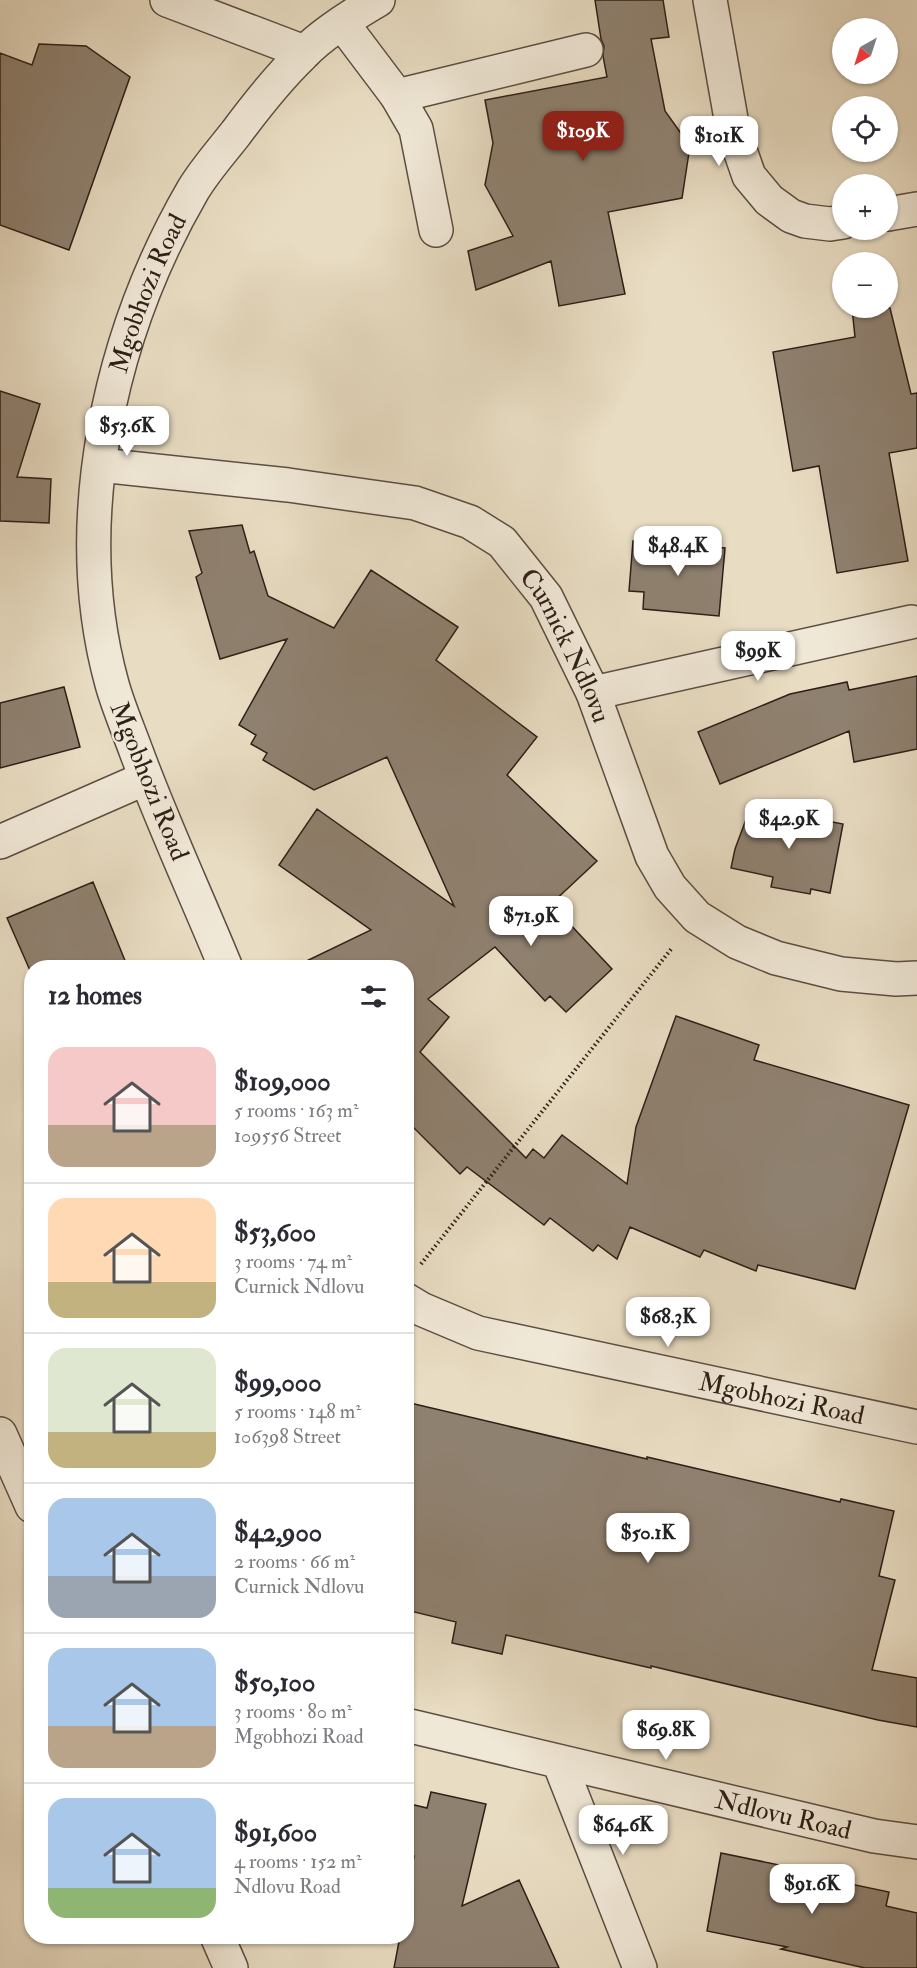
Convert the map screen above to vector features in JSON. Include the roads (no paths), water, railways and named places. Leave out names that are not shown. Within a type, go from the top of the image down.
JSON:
[{"type":"street","points":[[166,0],[304,52]]},
{"type":"street","name":"Mgobhozi Road","points":[[223,960],[146,778],[112,684],[97,607],[93,535],[99,465],[109,407],[128,338],[160,254],[194,187],[258,104],[304,52],[342,23],[378,0]]},
{"type":"street","points":[[710,0],[733,130],[749,176],[769,200],[790,216],[806,222],[832,224]]},
{"type":"street","points":[[342,23],[397,96],[416,129],[436,230]]},
{"type":"street","points":[[397,96],[586,50]]},
{"type":"street","points":[[898,212],[917,209]]},
{"type":"street","name":"Curnick Ndlovu","points":[[99,465],[288,485],[415,503],[470,522],[502,542],[546,597],[593,693],[652,856],[670,887],[697,917],[737,942],[776,958],[841,974],[896,979],[917,978]]},
{"type":"street","points":[[593,693],[911,622]]},
{"type":"street","points":[[0,842],[146,778]]},
{"type":"street","name":"Mgobhozi Road","points":[[414,1295],[421,1309],[478,1334],[917,1427]]},
{"type":"street","points":[[0,1434],[24,1488]]},
{"type":"street","name":"Ndlovu Road","points":[[414,1727],[874,1836],[917,1842]]},
{"type":"street","points":[[559,1762],[640,1968]]},
{"type":"street","points":[[220,1944],[231,1968]]}]
